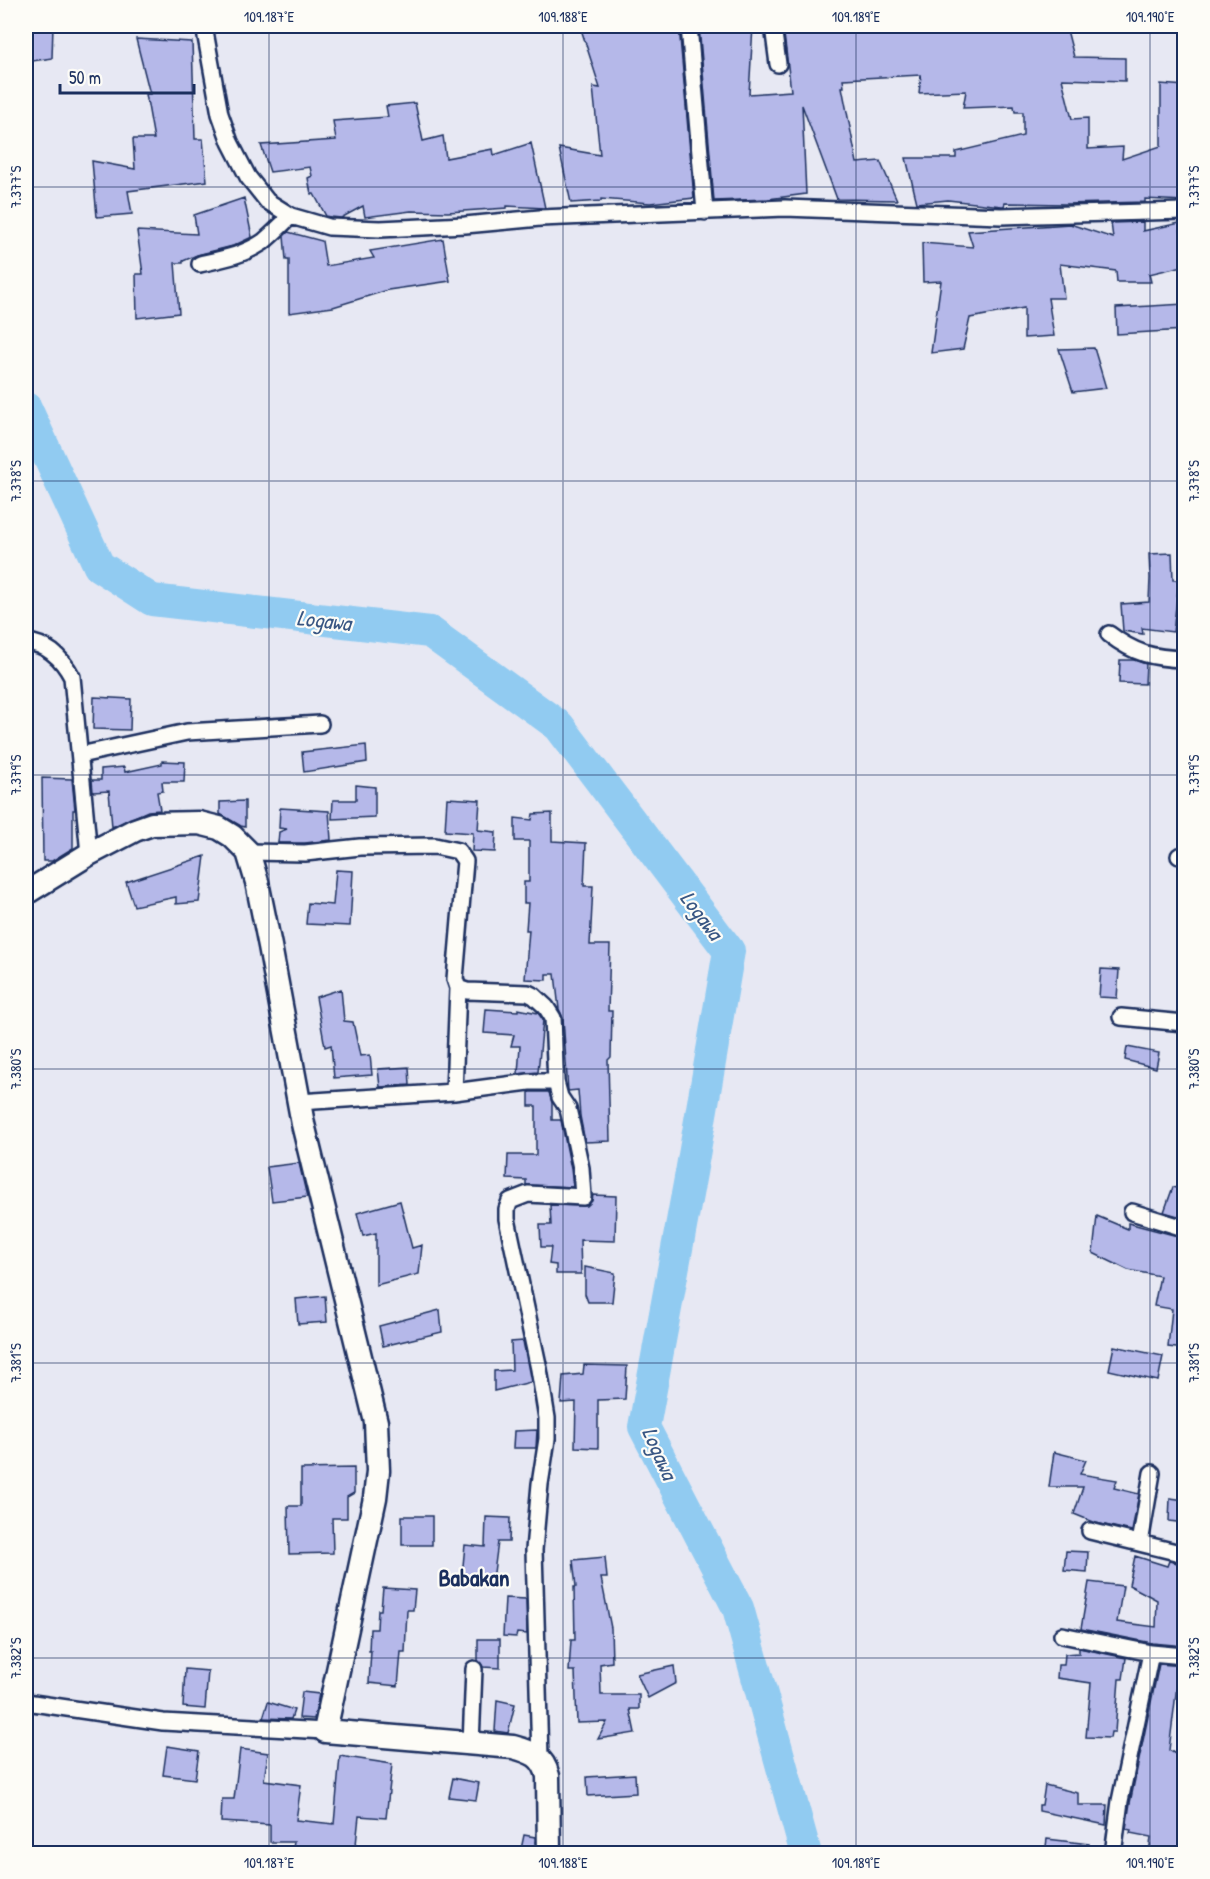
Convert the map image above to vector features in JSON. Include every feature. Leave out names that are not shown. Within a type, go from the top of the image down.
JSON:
[{"type":"main road","points":[[26,893],[89,854],[135,830],[152,824],[199,823],[219,828],[232,836],[248,852],[257,882],[299,1102],[376,1422],[378,1451],[375,1498],[325,1731],[513,1747],[540,1758],[548,1776],[549,1854]]},
{"type":"street","points":[[204,26],[220,114],[230,142],[248,177],[267,201],[291,216],[329,227],[380,229],[465,225],[540,218],[785,208],[1001,216],[1185,211]]},
{"type":"street","points":[[689,26],[705,212]]},
{"type":"street","points":[[773,26],[778,64]]},
{"type":"street","points":[[200,264],[235,256],[249,250],[262,242],[291,216]]},
{"type":"street","points":[[1109,634],[1126,647],[1144,655],[1185,659]]},
{"type":"street","points":[[26,642],[47,648],[57,654],[72,677],[89,854]]},
{"type":"street","points":[[80,755],[187,732],[320,724]]},
{"type":"street","points":[[248,852],[305,853],[360,847],[425,846],[449,847],[458,851],[465,861],[455,979],[458,988],[454,1092]]},
{"type":"street","points":[[458,988],[466,991],[528,993],[539,1000],[553,1018],[556,1082],[560,1097],[568,1109],[581,1168],[583,1197],[528,1194],[510,1201],[507,1209],[507,1219],[539,1369],[547,1418],[547,1439],[534,1550],[540,1758]]},
{"type":"street","points":[[1121,1017],[1185,1023]]},
{"type":"street","points":[[299,1102],[454,1092],[529,1082],[556,1082]]},
{"type":"street","points":[[1132,1212],[1185,1228]]},
{"type":"street","points":[[1140,1543],[1152,1473]]},
{"type":"street","points":[[1090,1531],[1185,1554]]},
{"type":"street","points":[[1062,1635],[1151,1653],[1185,1656]]},
{"type":"street","points":[[1113,1854],[1120,1801],[1151,1653]]},
{"type":"street","points":[[471,1744],[474,1669]]},
{"type":"street","points":[[26,1702],[163,1722],[325,1731]]},
{"type":"building","points":[[26,26],[53,26],[52,58],[26,62]]},
{"type":"building","points":[[580,26],[679,26],[694,198],[650,203],[601,199],[601,201],[571,203],[559,148],[600,155],[593,87],[600,88]]},
{"type":"building","points":[[699,26],[753,26],[749,94],[791,91],[783,26],[1066,26],[1074,57],[1125,58],[1125,81],[1062,79],[1072,119],[1088,118],[1088,149],[1123,147],[1122,159],[1161,146],[1161,84],[1185,86],[1185,201],[1145,199],[1145,202],[1005,203],[1004,206],[948,200],[917,203],[906,158],[956,158],[956,152],[1023,136],[1023,112],[1015,112],[1014,106],[963,108],[966,91],[919,93],[921,75],[843,79],[844,87],[842,87],[857,163],[880,161],[897,200],[837,199],[802,105],[806,194],[768,199],[714,201]]},
{"type":"building","points":[[136,39],[192,42],[195,139],[203,139],[207,181],[128,191],[132,214],[97,217],[92,161],[135,169],[133,139],[154,139],[146,94],[150,94]]},
{"type":"building","points":[[415,103],[423,141],[443,136],[446,158],[493,149],[494,155],[531,143],[545,208],[507,206],[507,208],[448,212],[411,211],[365,217],[363,206],[341,218],[331,217],[326,216],[314,194],[311,194],[308,178],[312,176],[310,167],[270,172],[261,145],[336,140],[333,121],[388,117],[386,106]]},
{"type":"building","points":[[244,198],[252,237],[233,246],[197,255],[183,263],[175,263],[179,313],[137,318],[136,274],[143,274],[137,231],[197,234],[194,215]]},
{"type":"building","points":[[1143,222],[1143,231],[1180,223],[1183,266],[1149,274],[1151,282],[1117,282],[1116,271],[1060,264],[1064,298],[1048,298],[1054,336],[1024,338],[1024,308],[970,318],[963,349],[931,353],[941,281],[923,282],[922,243],[973,247],[968,231],[1070,224],[1113,238],[1111,223]]},
{"type":"building","points":[[288,232],[322,241],[326,266],[374,258],[370,251],[443,239],[450,281],[388,290],[333,307],[289,313],[289,260],[286,260],[284,236]]},
{"type":"building","points":[[1185,304],[1185,330],[1117,334],[1116,308]]},
{"type":"building","points":[[1094,348],[1106,388],[1073,392],[1059,349]]},
{"type":"building","points":[[1172,553],[1173,580],[1179,580],[1173,632],[1142,628],[1143,634],[1123,631],[1121,604],[1149,602],[1149,554]]},
{"type":"building","points":[[1120,660],[1134,660],[1146,664],[1145,684],[1119,683]]},
{"type":"building","points":[[94,697],[131,699],[130,730],[93,729]]},
{"type":"building","points":[[366,745],[367,762],[304,772],[302,752]]},
{"type":"building","points":[[162,761],[185,762],[184,782],[162,782],[163,791],[157,792],[160,810],[148,811],[112,827],[109,791],[93,792],[92,780],[101,780],[101,769],[124,767],[125,772],[162,764]]},
{"type":"building","points":[[42,778],[72,779],[75,810],[73,810],[73,848],[52,861],[43,861]]},
{"type":"building","points":[[356,785],[375,787],[375,817],[332,819],[333,800],[356,800]]},
{"type":"building","points":[[447,798],[480,800],[478,830],[496,832],[495,852],[472,851],[473,833],[445,831]]},
{"type":"building","points":[[245,801],[245,827],[220,814],[220,802]]},
{"type":"building","points":[[280,808],[329,811],[331,840],[278,843],[279,832],[287,829],[279,828]]},
{"type":"building","points":[[552,813],[552,841],[586,843],[584,886],[593,886],[590,945],[610,945],[608,1011],[612,1011],[611,1057],[608,1060],[610,1141],[585,1142],[578,1090],[568,1091],[563,1018],[559,1009],[555,974],[546,974],[546,980],[525,979],[529,930],[526,930],[528,903],[524,903],[524,882],[529,882],[529,841],[515,841],[515,818],[532,820],[533,814]]},
{"type":"building","points":[[205,856],[199,902],[176,904],[176,897],[134,906],[126,882]]},
{"type":"building","points":[[336,870],[353,871],[350,926],[306,924],[308,903],[333,905]]},
{"type":"building","points":[[1101,969],[1119,970],[1117,998],[1099,997]]},
{"type":"building","points":[[341,989],[344,1021],[353,1022],[360,1056],[370,1055],[372,1075],[334,1078],[331,1045],[325,1047],[316,997]]},
{"type":"building","points":[[486,1009],[518,1011],[518,1009],[538,1013],[543,1020],[538,1072],[518,1074],[520,1046],[511,1046],[514,1035],[484,1033]]},
{"type":"building","points":[[1127,1047],[1159,1053],[1156,1068],[1125,1060]]},
{"type":"building","points":[[409,1067],[410,1085],[380,1087],[378,1069]]},
{"type":"building","points":[[529,1092],[549,1092],[552,1103],[552,1120],[561,1120],[573,1187],[526,1185],[526,1180],[507,1179],[508,1155],[536,1155],[536,1106],[529,1106]]},
{"type":"building","points":[[299,1163],[307,1197],[272,1201],[267,1167]]},
{"type":"building","points":[[1173,1187],[1185,1190],[1185,1218],[1164,1212]]},
{"type":"building","points":[[593,1195],[616,1196],[615,1241],[580,1240],[581,1274],[556,1274],[556,1265],[549,1264],[551,1247],[541,1247],[540,1225],[551,1225],[550,1205],[587,1206],[592,1201]]},
{"type":"building","points":[[400,1201],[412,1248],[422,1245],[419,1274],[376,1285],[376,1233],[363,1236],[357,1213]]},
{"type":"building","points":[[1097,1216],[1128,1229],[1128,1223],[1185,1238],[1185,1349],[1168,1347],[1172,1309],[1154,1306],[1160,1276],[1128,1270],[1093,1253]]},
{"type":"building","points":[[585,1267],[615,1273],[612,1302],[588,1302],[585,1294]]},
{"type":"building","points":[[325,1296],[327,1322],[298,1324],[296,1299]]},
{"type":"building","points":[[440,1310],[442,1332],[383,1346],[379,1326]]},
{"type":"building","points":[[523,1341],[531,1382],[494,1391],[494,1371],[512,1370],[511,1342]]},
{"type":"building","points":[[1114,1346],[1163,1356],[1158,1381],[1109,1370]]},
{"type":"building","points":[[584,1365],[627,1366],[625,1399],[598,1400],[598,1448],[575,1447],[576,1402],[561,1403],[563,1376],[583,1374]]},
{"type":"building","points":[[537,1430],[536,1448],[513,1448],[514,1431]]},
{"type":"building","points":[[1054,1452],[1086,1460],[1080,1474],[1117,1480],[1114,1488],[1139,1494],[1132,1531],[1096,1523],[1074,1514],[1083,1487],[1049,1487]]},
{"type":"building","points":[[354,1468],[354,1493],[347,1497],[347,1518],[332,1518],[333,1553],[289,1554],[288,1506],[301,1506],[301,1469]]},
{"type":"building","points":[[1170,1498],[1185,1500],[1185,1523],[1169,1521]]},
{"type":"building","points":[[402,1516],[432,1516],[432,1545],[402,1545]]},
{"type":"building","points":[[486,1517],[510,1518],[509,1542],[498,1542],[493,1580],[462,1576],[465,1545],[485,1547]]},
{"type":"building","points":[[1066,1551],[1088,1552],[1087,1572],[1064,1570]]},
{"type":"building","points":[[1135,1556],[1167,1566],[1169,1561],[1185,1565],[1185,1646],[1152,1643],[1081,1629],[1089,1582],[1123,1586],[1117,1622],[1156,1627],[1157,1600],[1129,1585]]},
{"type":"building","points":[[605,1557],[607,1578],[601,1578],[611,1628],[612,1662],[600,1664],[601,1695],[639,1695],[639,1709],[630,1709],[635,1733],[598,1739],[607,1722],[577,1723],[575,1671],[569,1671],[571,1640],[575,1640],[574,1587],[576,1587],[573,1560]]},
{"type":"building","points":[[383,1588],[415,1590],[413,1610],[407,1610],[405,1652],[401,1652],[398,1686],[369,1683],[370,1629],[377,1629]]},
{"type":"building","points":[[505,1598],[526,1599],[527,1634],[517,1633],[516,1637],[503,1636]]},
{"type":"building","points":[[478,1639],[500,1639],[500,1668],[483,1667],[478,1660]]},
{"type":"building","points":[[1079,1648],[1126,1658],[1123,1679],[1119,1679],[1115,1732],[1111,1732],[1110,1738],[1086,1737],[1091,1683],[1057,1678],[1058,1665],[1064,1665],[1065,1654],[1079,1653]]},
{"type":"building","points":[[1159,1664],[1183,1666],[1181,1686],[1177,1685],[1169,1750],[1185,1760],[1185,1854],[1149,1854],[1151,1837],[1130,1833],[1131,1830],[1126,1829]]},
{"type":"building","points":[[674,1666],[676,1683],[648,1698],[637,1674]]},
{"type":"building","points":[[185,1669],[208,1671],[205,1709],[183,1707]]},
{"type":"building","points":[[302,1692],[319,1694],[314,1719],[299,1718]]},
{"type":"building","points":[[497,1700],[515,1704],[508,1733],[495,1731]]},
{"type":"building","points":[[268,1702],[294,1710],[291,1719],[263,1718]]},
{"type":"building","points":[[167,1746],[199,1751],[195,1779],[163,1775]]},
{"type":"building","points":[[240,1749],[268,1753],[264,1780],[301,1785],[296,1820],[334,1824],[340,1756],[392,1764],[386,1818],[359,1816],[355,1854],[293,1848],[294,1842],[270,1842],[270,1825],[221,1822],[222,1799],[234,1799]]},
{"type":"building","points":[[635,1774],[636,1793],[588,1796],[587,1777]]},
{"type":"building","points":[[453,1778],[479,1783],[476,1800],[449,1797]]},
{"type":"building","points":[[1045,1785],[1078,1793],[1078,1805],[1107,1805],[1106,1825],[1039,1811]]},
{"type":"building","points":[[524,1835],[535,1837],[535,1854],[520,1854]]},
{"type":"building","points":[[1047,1839],[1089,1844],[1088,1854],[1045,1854]]},
{"type":"waterway","name":"Logawa","points":[[26,408],[99,566],[152,600],[430,632],[559,726],[729,951],[644,1427],[738,1608],[806,1854]]},
{"type":"district","name":"Babakan","points":[[474,1578]]}]
